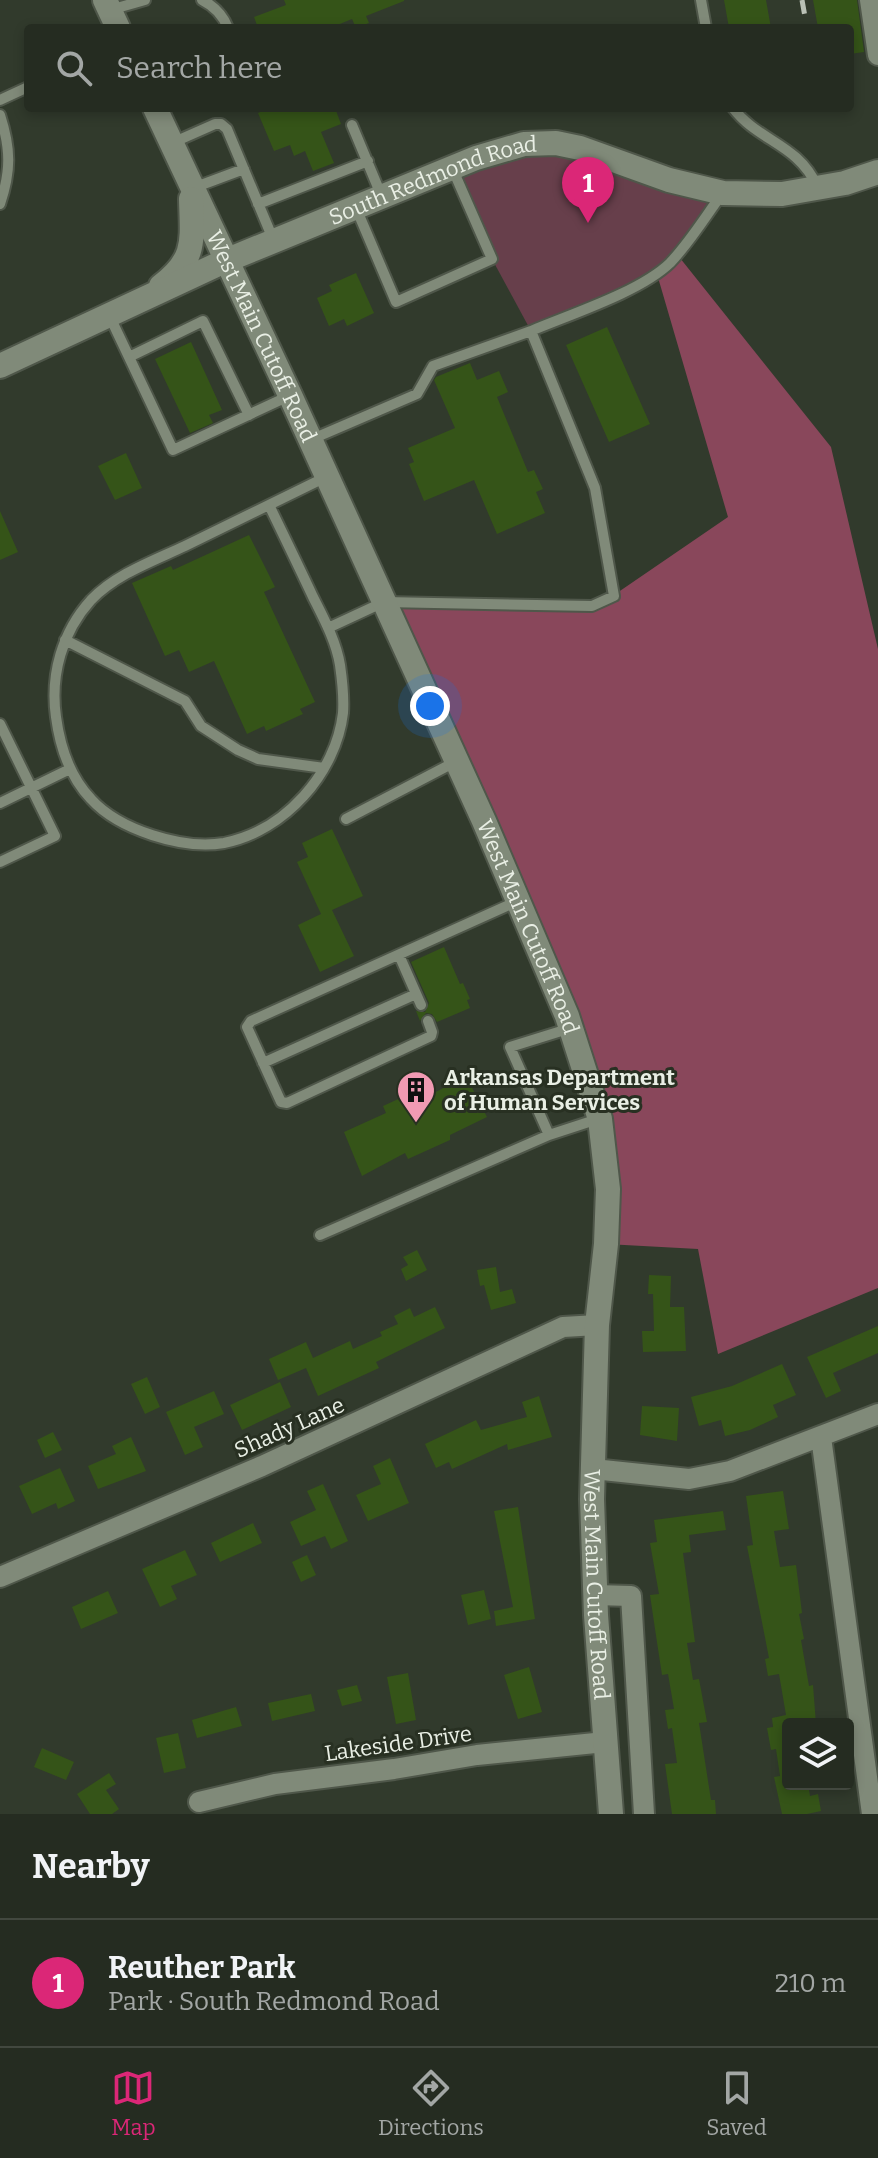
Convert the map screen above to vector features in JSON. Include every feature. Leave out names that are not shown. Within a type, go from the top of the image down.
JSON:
[{"type":"main road","name":"West Main Cutoff Road","points":[[157,112],[457,761],[571,1028],[600,1119],[608,1189],[597,1325],[593,1469],[595,1595],[611,1814]]},
{"type":"main road","name":"South Redmond Road","points":[[146,297],[452,167],[524,144],[556,143],[580,148],[669,180],[723,193],[782,194],[876,177]]},
{"type":"main road","points":[[0,366],[146,297],[175,275],[191,252],[191,188]]},
{"type":"main road","points":[[178,284],[203,282],[217,285],[232,293],[251,310]]},
{"type":"street","points":[[870,0],[878,55]]},
{"type":"street","name":"Shady Lane","points":[[0,1577],[262,1466],[563,1327],[597,1325]]},
{"type":"street","points":[[593,1469],[689,1479],[730,1471],[878,1414]]},
{"type":"street","points":[[821,1437],[872,1814]]},
{"type":"street","points":[[595,1595],[631,1596],[644,1814]]},
{"type":"street","name":"Lakeside Drive","points":[[199,1802],[275,1784],[477,1755],[605,1742]]},
{"type":"lane","points":[[202,0],[213,6],[226,24]]},
{"type":"lane","points":[[701,0],[705,24]]},
{"type":"lane","points":[[111,13],[140,1]]},
{"type":"lane","points":[[0,100],[24,89]]},
{"type":"lane","points":[[736,112],[743,120],[788,149],[804,164],[818,188]]},
{"type":"lane","points":[[0,115],[9,143],[8,180],[0,204]]},
{"type":"lane","points":[[171,143],[221,124],[227,129],[274,241]]},
{"type":"lane","points":[[352,125],[382,197]]},
{"type":"lane","points":[[258,204],[368,161]]},
{"type":"lane","points":[[356,208],[396,302],[492,259],[452,167]]},
{"type":"lane","points":[[191,188],[244,169]]},
{"type":"lane","points":[[310,440],[417,394],[433,366],[531,331],[657,274],[682,248],[723,193]]},
{"type":"lane","points":[[109,315],[173,450],[290,395]]},
{"type":"lane","points":[[129,357],[203,321],[249,415]]},
{"type":"lane","points":[[328,628],[384,602],[592,606],[614,596],[595,488],[531,331]]},
{"type":"lane","points":[[269,505],[328,628],[340,664],[343,712],[324,768],[320,777],[294,805],[262,830],[224,843],[173,840],[150,835],[116,819],[91,800],[70,769],[59,741],[53,699],[57,662],[65,640],[92,599],[122,576],[269,505],[327,477]]},
{"type":"lane","points":[[65,640],[185,701],[201,726],[238,750],[258,759],[324,768]]},
{"type":"lane","points":[[0,724],[55,836],[0,862]]},
{"type":"lane","points":[[346,819],[457,761]]},
{"type":"lane","points":[[0,803],[70,769]]},
{"type":"lane","points":[[428,1021],[431,1036],[287,1103],[281,1102],[247,1027],[251,1021],[518,901]]},
{"type":"lane","points":[[263,1063],[418,1000],[399,955]]},
{"type":"lane","points":[[549,1135],[510,1047],[571,1028]]},
{"type":"lane","points":[[320,1235],[549,1135],[600,1119]]},
{"type":"shaded area","points":[[524,144],[723,193],[657,274],[531,331],[492,259],[452,167]]},
{"type":"shaded area","points":[[676,253],[831,447],[878,649],[878,1288],[718,1354],[698,1249],[606,1244],[600,1118],[384,602],[592,606],[614,595],[728,517],[657,274]]},
{"type":"building","points":[[284,0],[404,0],[366,16],[369,23],[366,24],[354,24],[352,19],[340,24],[257,24],[254,17],[286,5]]},
{"type":"building","points":[[724,0],[766,0],[770,24],[728,24]]},
{"type":"building","points":[[813,0],[857,0],[864,52],[854,53],[854,24],[817,24]]},
{"type":"building","points":[[336,112],[341,124],[321,132],[334,163],[313,171],[305,151],[294,156],[290,145],[274,151],[258,113]]},
{"type":"building","points":[[356,273],[374,313],[347,326],[344,319],[329,326],[317,298],[332,291],[329,285]]},
{"type":"building","points":[[607,327],[650,424],[609,442],[566,345]]},
{"type":"building","points":[[191,342],[222,410],[209,415],[213,423],[190,433],[155,359]]},
{"type":"building","points":[[470,363],[477,380],[499,371],[508,392],[497,397],[528,472],[534,470],[543,489],[536,492],[545,513],[497,534],[474,480],[424,501],[409,464],[414,462],[408,448],[455,428],[434,380]]},
{"type":"building","points":[[126,453],[142,488],[115,500],[98,466]]},
{"type":"building","points":[[0,511],[18,552],[0,560]]},
{"type":"building","points":[[249,535],[275,587],[264,592],[315,702],[300,709],[303,714],[266,731],[264,726],[247,734],[214,661],[189,672],[179,650],[165,656],[132,583],[171,566],[173,570]]},
{"type":"building","points":[[332,829],[363,896],[332,910],[354,956],[320,972],[298,925],[321,914],[297,862],[308,857],[302,843]]},
{"type":"building","points":[[444,947],[470,999],[467,1000],[470,1008],[437,1022],[432,1014],[426,1013],[420,1021],[416,1011],[425,1012],[429,1003],[411,962]]},
{"type":"building","name":"Arkansas Department of Human Services","points":[[466,1076],[487,1117],[450,1135],[450,1140],[408,1159],[405,1153],[362,1176],[344,1132],[386,1113],[383,1106],[429,1085],[432,1094]]},
{"type":"building","points":[[417,1250],[427,1270],[406,1281],[401,1269],[408,1265],[403,1257]]},
{"type":"building","points":[[496,1267],[500,1292],[512,1289],[516,1303],[491,1310],[484,1285],[480,1286],[477,1270]]},
{"type":"building","points":[[649,1275],[671,1276],[670,1307],[684,1307],[686,1351],[643,1352],[642,1331],[654,1331],[653,1294],[648,1294]]},
{"type":"building","points":[[435,1307],[445,1328],[376,1362],[379,1368],[318,1396],[306,1368],[278,1380],[269,1359],[306,1342],[313,1358],[350,1341],[353,1349],[382,1336],[380,1332],[398,1324],[394,1316],[410,1308],[414,1317]]},
{"type":"building","points":[[878,1326],[878,1353],[833,1373],[841,1391],[826,1398],[807,1357]]},
{"type":"building","points":[[782,1364],[796,1395],[773,1405],[778,1417],[750,1430],[725,1436],[721,1420],[699,1426],[691,1397],[732,1386]]},
{"type":"building","points":[[147,1377],[160,1407],[145,1414],[131,1384]]},
{"type":"building","points":[[280,1382],[291,1407],[242,1430],[230,1405]]},
{"type":"building","points":[[214,1391],[224,1414],[194,1427],[203,1447],[185,1455],[166,1412]]},
{"type":"building","points":[[539,1396],[552,1437],[508,1450],[507,1444],[452,1469],[449,1462],[436,1468],[425,1444],[476,1420],[481,1430],[527,1417],[522,1402]]},
{"type":"building","points":[[642,1406],[679,1408],[677,1441],[640,1435]]},
{"type":"building","points":[[53,1432],[62,1450],[45,1458],[37,1440]]},
{"type":"building","points":[[131,1437],[146,1471],[98,1489],[88,1466],[116,1454],[112,1446]]},
{"type":"building","points":[[390,1458],[409,1503],[368,1521],[356,1495],[381,1484],[373,1466]]},
{"type":"building","points":[[60,1468],[75,1501],[58,1509],[56,1503],[32,1514],[19,1486]]},
{"type":"building","points":[[323,1484],[348,1541],[331,1549],[325,1536],[301,1546],[290,1522],[316,1510],[307,1491]]},
{"type":"building","points":[[783,1491],[789,1529],[774,1531],[780,1567],[796,1565],[804,1639],[801,1640],[809,1686],[813,1685],[816,1718],[782,1718],[782,1790],[809,1790],[810,1796],[818,1794],[821,1811],[782,1814],[774,1777],[780,1776],[776,1749],[771,1750],[767,1728],[773,1727],[772,1718],[786,1715],[779,1674],[768,1676],[765,1659],[769,1658],[747,1546],[753,1545],[746,1496]]},
{"type":"building","points":[[518,1507],[535,1619],[496,1626],[494,1611],[513,1607],[494,1511]]},
{"type":"building","points":[[723,1511],[726,1530],[689,1535],[691,1552],[683,1553],[695,1642],[687,1643],[693,1680],[699,1679],[707,1722],[699,1723],[716,1814],[672,1814],[665,1764],[677,1763],[672,1728],[668,1729],[665,1710],[674,1709],[668,1674],[662,1675],[650,1595],[659,1594],[650,1543],[657,1542],[654,1520]]},
{"type":"building","points":[[253,1523],[262,1543],[220,1562],[211,1543]]},
{"type":"building","points":[[185,1550],[197,1575],[171,1586],[177,1599],[160,1607],[142,1569]]},
{"type":"building","points":[[307,1555],[316,1575],[301,1582],[292,1562]]},
{"type":"building","points":[[484,1590],[491,1619],[468,1625],[461,1595]]},
{"type":"building","points":[[108,1591],[118,1613],[81,1629],[72,1607]]},
{"type":"building","points":[[529,1667],[542,1712],[518,1719],[504,1675]]},
{"type":"building","points":[[408,1673],[416,1720],[396,1724],[387,1677]]},
{"type":"building","points":[[357,1685],[362,1701],[342,1706],[337,1690]]},
{"type":"building","points":[[311,1694],[315,1711],[272,1721],[268,1703]]},
{"type":"building","points":[[236,1707],[242,1726],[197,1738],[192,1720]]},
{"type":"building","points":[[178,1733],[186,1768],[164,1773],[156,1738]]},
{"type":"building","points":[[42,1748],[74,1762],[66,1780],[34,1767]]},
{"type":"building","points":[[109,1773],[116,1784],[106,1790],[119,1809],[112,1814],[90,1814],[77,1794]]},
{"type":"railway","points":[[802,0],[806,24]]},
{"type":"place","name":"Reuther Park","points":[[588,223]]},
{"type":"place","name":"Arkansas Department of Human Services","points":[[416,1124]]}]
